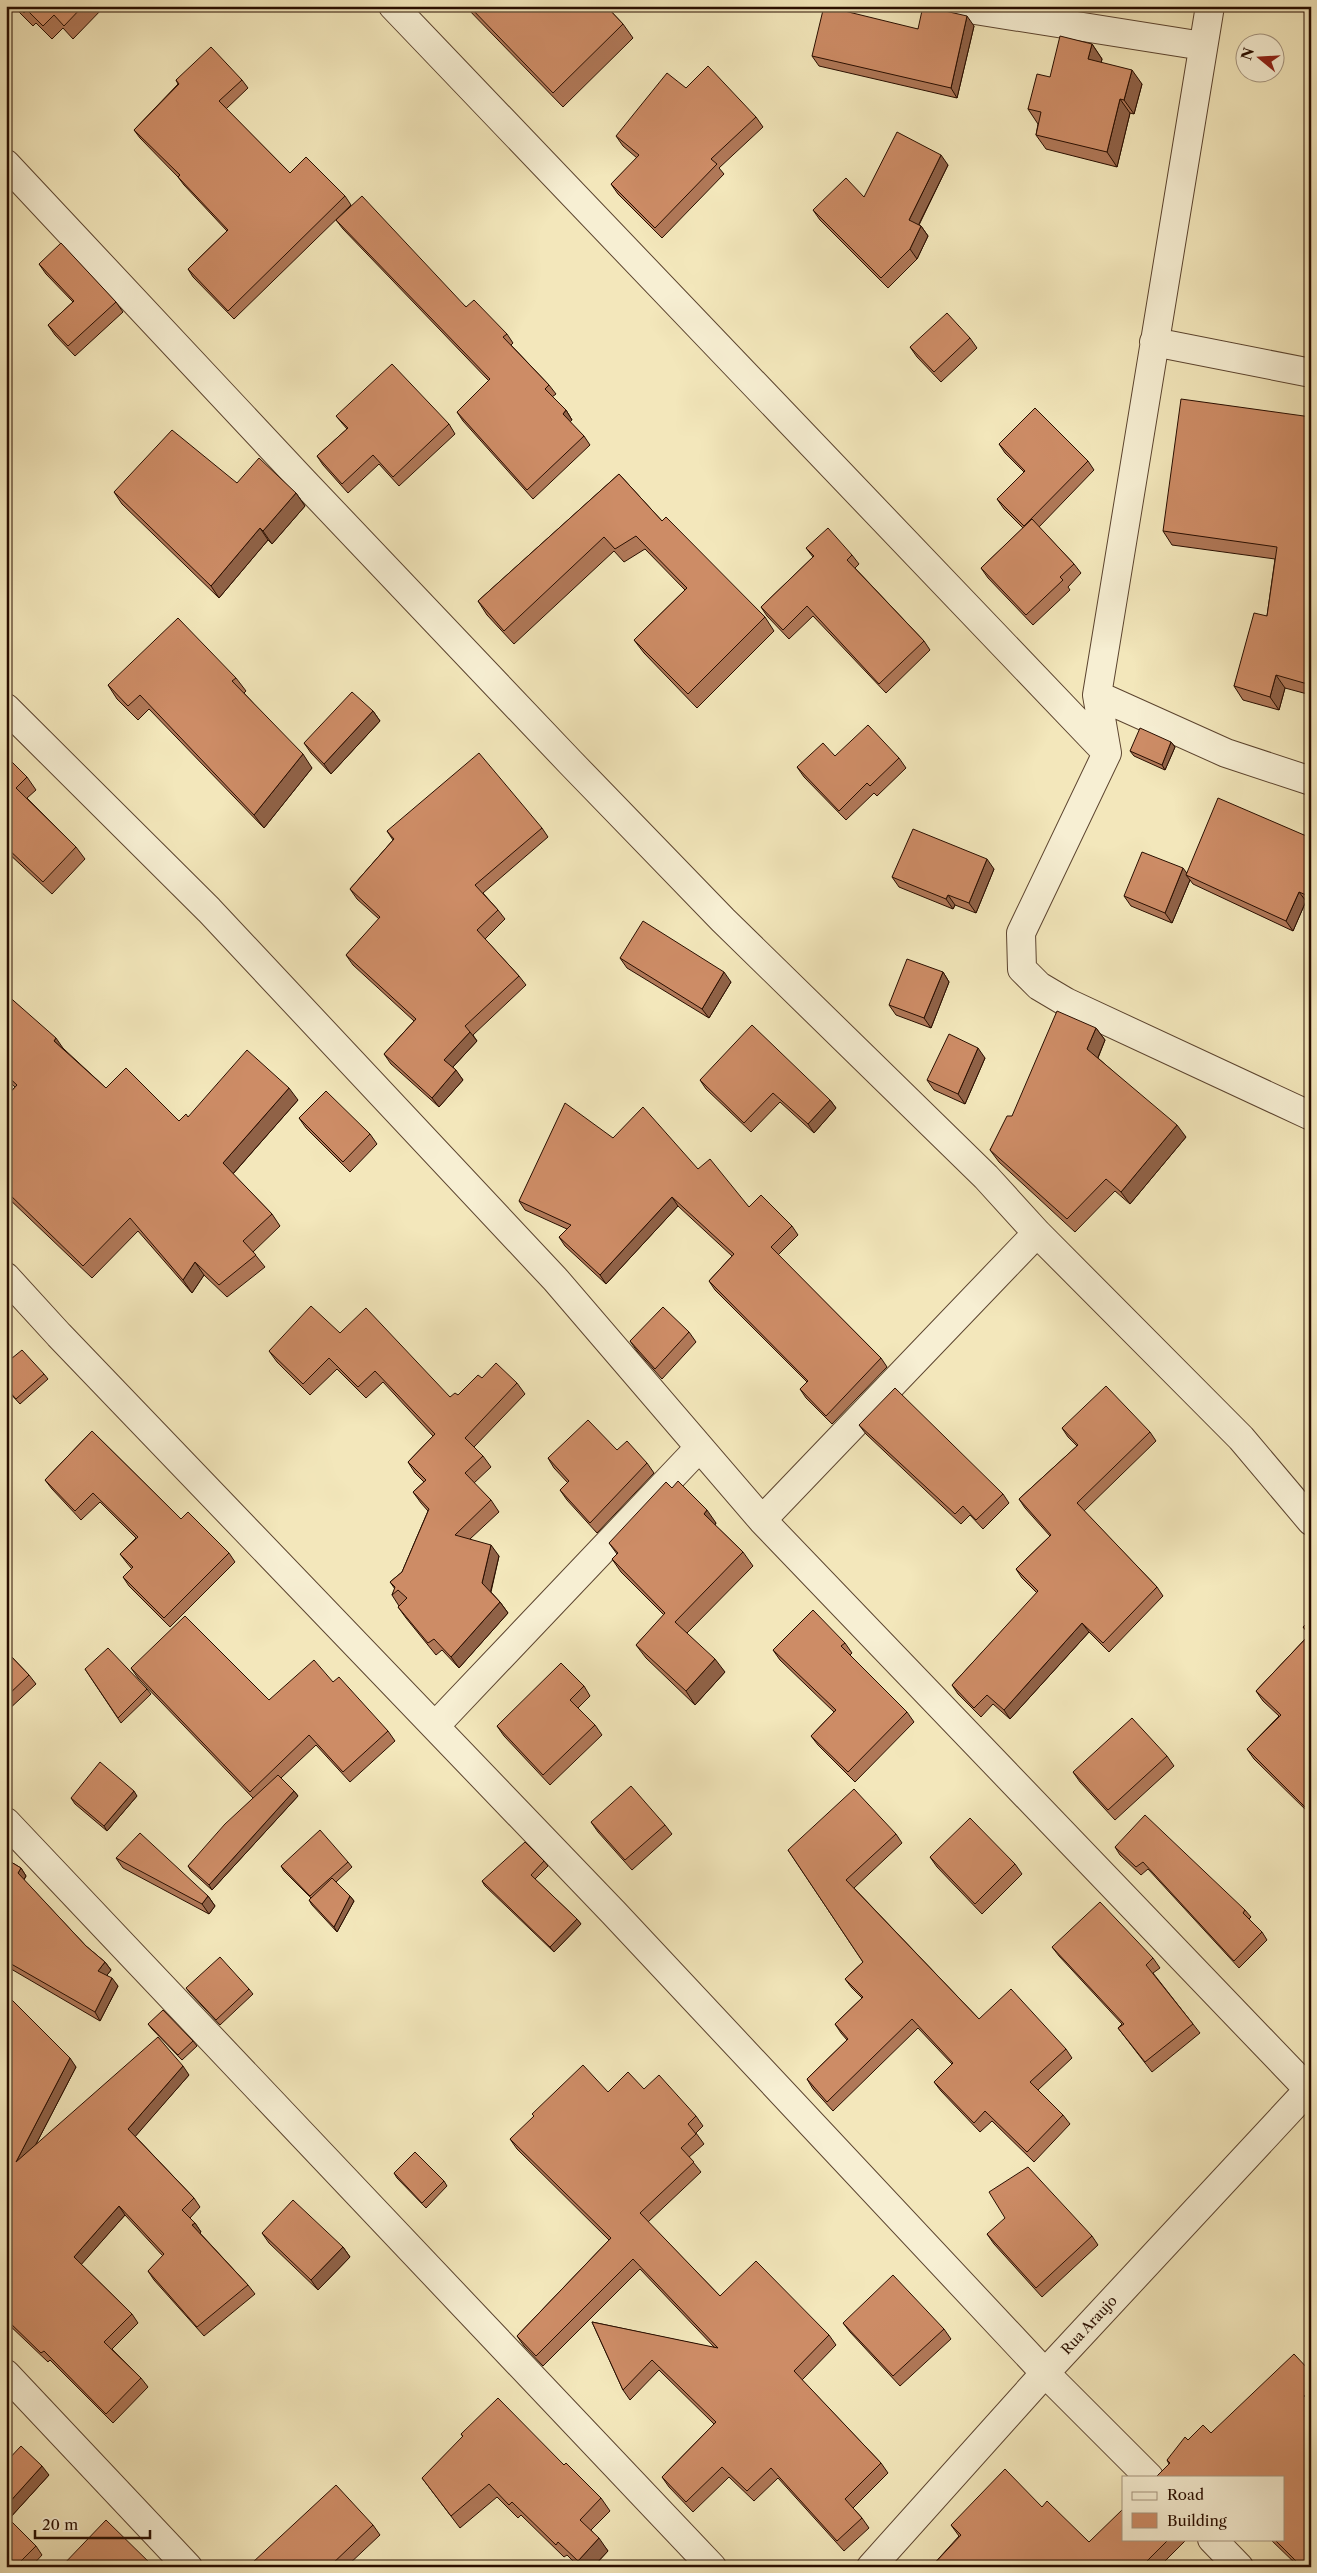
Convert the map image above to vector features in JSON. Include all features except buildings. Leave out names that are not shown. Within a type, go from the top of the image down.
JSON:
[{"type":"street","points":[[393,6],[1108,753]]},
{"type":"street","points":[[950,6],[1203,46]]},
{"type":"street","points":[[1210,6],[1097,695],[1108,753],[1022,933],[1022,969],[1039,986],[1066,1002],[1311,1116]]},
{"type":"street","points":[[6,164],[603,796],[723,920],[986,1177],[1037,1233],[1241,1438],[1311,1521]]},
{"type":"street","points":[[1154,342],[1311,373]]},
{"type":"street","points":[[1097,695],[1226,753],[1311,781]]},
{"type":"street","points":[[6,708],[209,910],[555,1279],[762,1520],[1310,2090]]},
{"type":"street","points":[[762,1520],[1037,1233]]},
{"type":"street","points":[[10,1290],[435,1726],[1045,2373],[1148,2476]]},
{"type":"street","points":[[435,1726],[699,1448]]},
{"type":"street","points":[[6,1822],[712,2567]]},
{"type":"street","name":"Rua Araujo","points":[[871,2567],[1045,2373],[1310,2090]]},
{"type":"street","points":[[6,2374],[188,2567]]},
{"type":"street","points":[[1213,2540],[1239,2567]]}]
